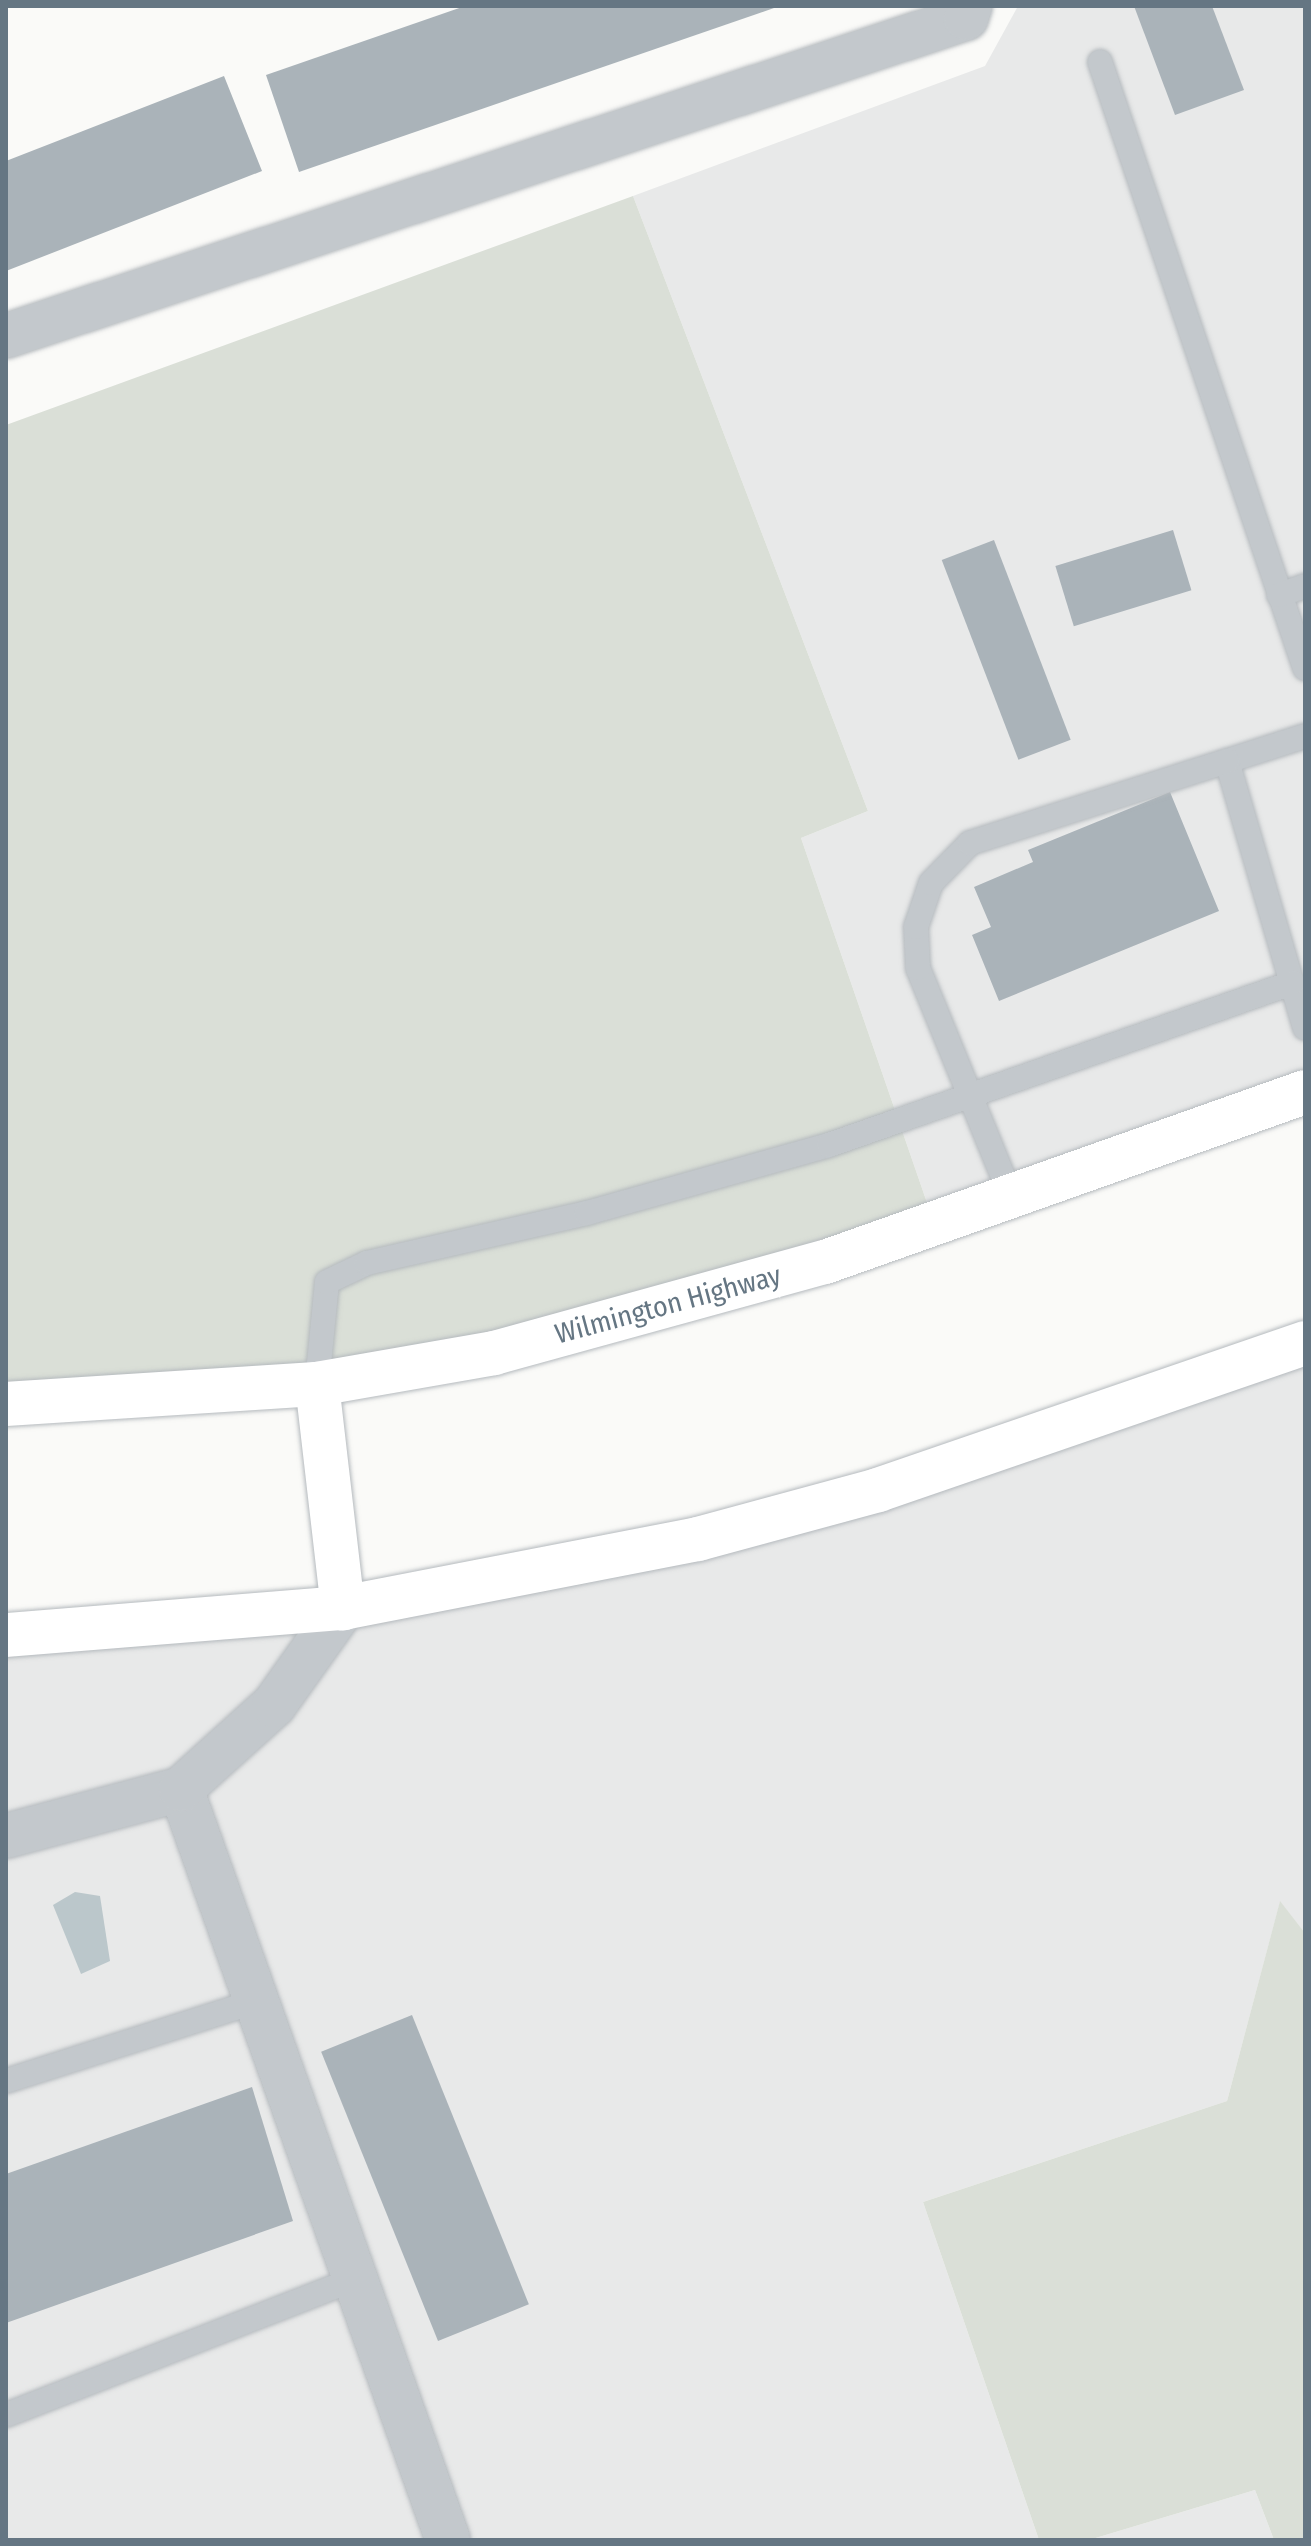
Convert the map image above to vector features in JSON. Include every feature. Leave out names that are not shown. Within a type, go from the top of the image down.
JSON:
[{"type":"main road","name":"Wilmington Highway","points":[[6,1404],[317,1384],[508,1350],[825,1262],[1305,1092]]},
{"type":"main road","points":[[6,1635],[343,1608],[540,1574],[863,1494],[1305,1343]]},
{"type":"main road","points":[[317,1384],[343,1608]]},
{"type":"street","points":[[6,336],[966,18],[970,6]]},
{"type":"street","points":[[6,1836],[181,1789],[274,1705],[343,1608]]},
{"type":"street","points":[[181,1789],[448,2540]]},
{"type":"lane","points":[[1100,62],[1305,668]]},
{"type":"lane","points":[[1279,595],[1305,586]]},
{"type":"lane","points":[[1011,1196],[973,1095],[918,968],[916,927],[948,858],[970,843],[1305,736]]},
{"type":"lane","points":[[1227,761],[1305,1028]]},
{"type":"lane","points":[[317,1384],[327,1282],[367,1263],[602,1209],[829,1145],[1292,983]]},
{"type":"lane","points":[[6,2081],[256,2001]]},
{"type":"lane","points":[[6,2415],[355,2279]]},
{"type":"shaded area","points":[[1018,6],[1305,6],[1305,1092],[934,1223],[801,838],[868,811],[633,196],[985,66]]},
{"type":"shaded area","points":[[633,196],[868,811],[801,838],[934,1223],[494,1353],[6,1404],[6,425]]},
{"type":"shaded area","points":[[1305,1343],[1305,1933],[1280,1902],[1227,2101],[923,2202],[1039,2540],[6,2540],[6,1635],[698,1539]]},
{"type":"shaded area","points":[[75,1892],[100,1896],[110,1961],[81,1974],[53,1905]]},
{"type":"shaded area","points":[[1280,1901],[1305,1933],[1305,2540],[1274,2540],[1255,2490],[1089,2540],[1039,2540],[923,2202],[1227,2101]]},
{"type":"shaded area","points":[[1255,2490],[1274,2540],[1089,2540]]},
{"type":"building","points":[[465,6],[774,8],[299,172],[266,75]]},
{"type":"building","points":[[1134,6],[1212,6],[1244,90],[1175,115]]},
{"type":"building","points":[[224,76],[262,171],[6,271],[6,161]]},
{"type":"building","points":[[1173,530],[1191,590],[1074,626],[1055,566]]},
{"type":"building","points":[[994,540],[1071,740],[1018,760],[942,560]]},
{"type":"building","points":[[1170,792],[1219,911],[999,1001],[972,935],[991,927],[974,887],[1033,862],[1028,850]]},
{"type":"building","points":[[412,2015],[529,2304],[438,2341],[321,2052]]},
{"type":"building","points":[[252,2087],[293,2221],[6,2323],[6,2174]]}]
